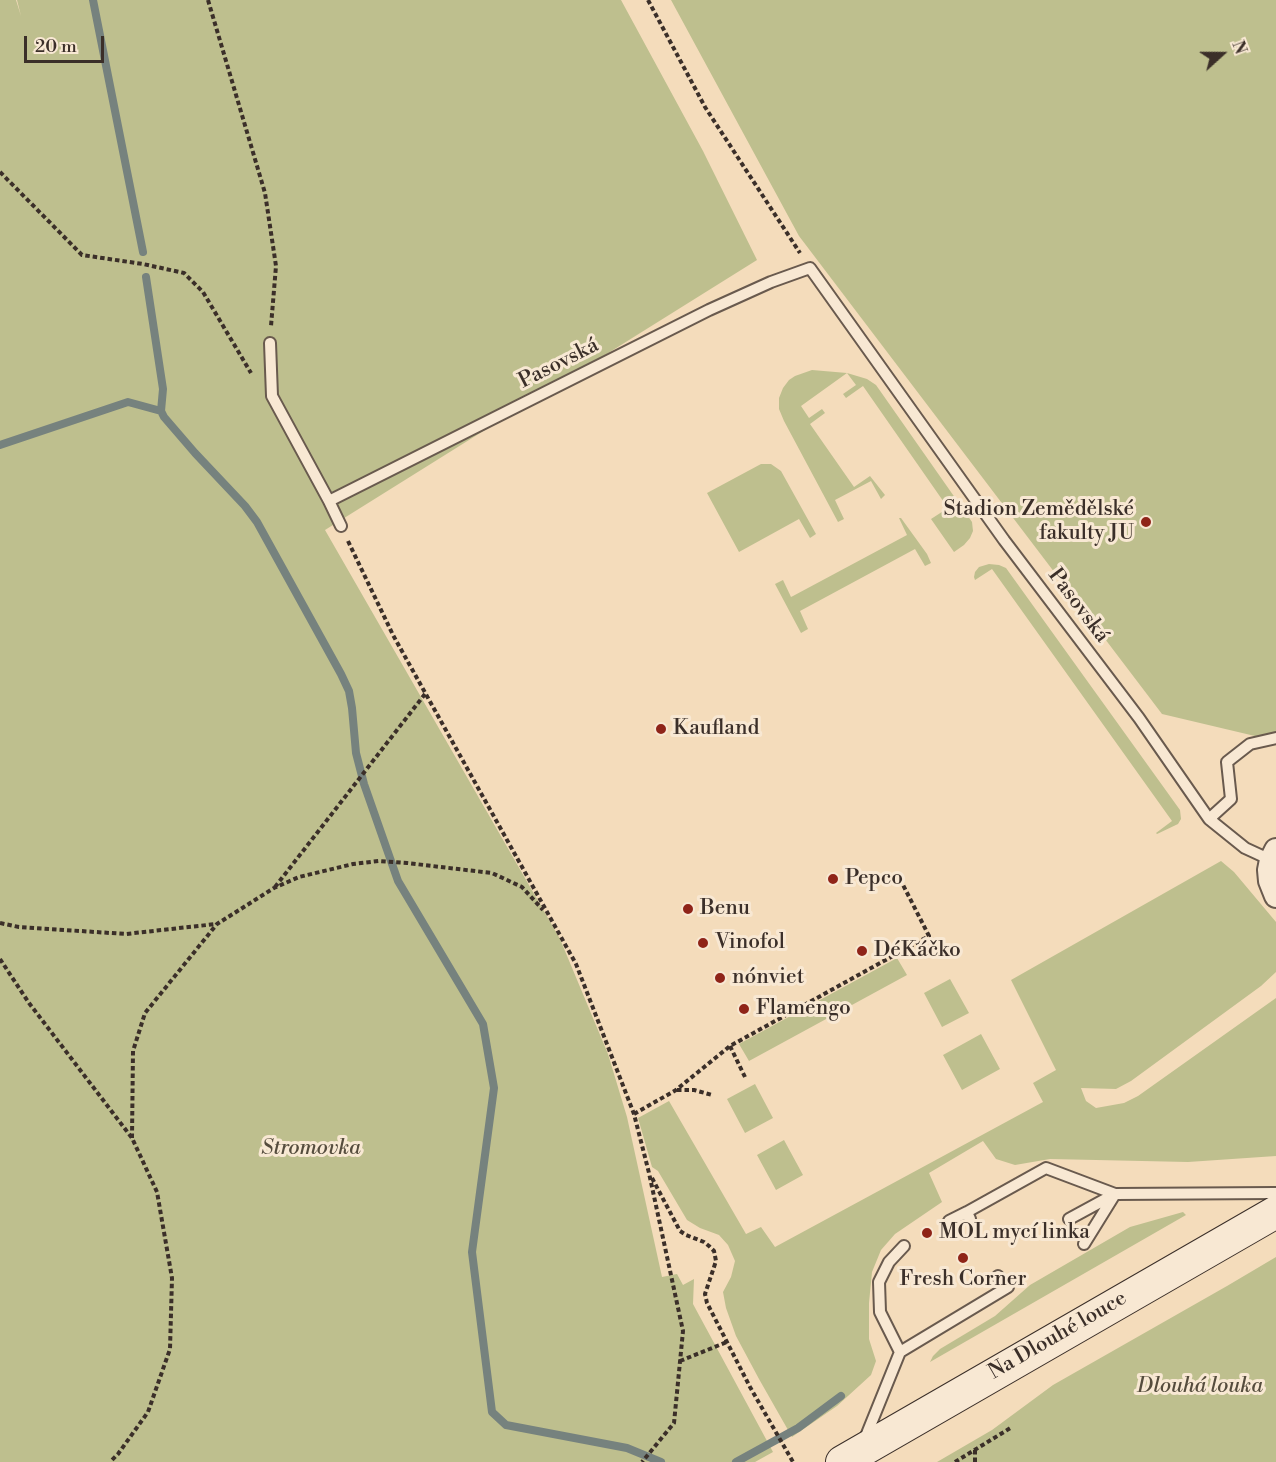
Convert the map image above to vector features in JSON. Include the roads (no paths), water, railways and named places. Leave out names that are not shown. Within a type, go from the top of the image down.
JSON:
[{"type":"main road","name":"Na Dlouhé louce","points":[[851,1456],[1276,1212]]},
{"type":"street","points":[[1274,855],[1269,870],[1270,881],[1276,896]]},
{"type":"lane","name":"Pasovská","points":[[329,501],[709,310],[771,282],[810,268],[1004,540],[1139,718],[1209,819],[1245,848],[1274,855]]},
{"type":"lane","points":[[270,343],[272,396],[341,526]]},
{"type":"lane","points":[[1209,819],[1231,799],[1227,762],[1250,744],[1276,738]]},
{"type":"lane","points":[[950,1221],[968,1215],[1046,1168],[1115,1194],[1276,1193]]},
{"type":"lane","points":[[1070,1220],[1115,1194]]},
{"type":"lane","points":[[1084,1244],[1115,1194]]},
{"type":"lane","points":[[900,1352],[880,1311],[879,1282],[889,1262],[904,1246]]},
{"type":"lane","points":[[851,1456],[900,1352],[1006,1288],[998,1276]]},
{"type":"waterway","points":[[93,0],[143,252]]},
{"type":"waterway","points":[[146,277],[163,389],[161,411],[257,522],[341,674],[349,691],[356,753],[364,784],[398,881],[483,1024],[494,1088],[472,1252],[492,1412],[506,1425],[627,1448],[661,1462]]},
{"type":"waterway","points":[[0,445],[128,402],[161,411]]},
{"type":"waterway","points":[[736,1462],[798,1428],[841,1396]]},
{"type":"place","name":"Stadion Zemědělské fakulty JU","points":[[1146,522]]},
{"type":"place","name":"Kaufland","points":[[661,729]]},
{"type":"place","name":"Pepco","points":[[833,879]]},
{"type":"place","name":"Benu","points":[[688,909]]},
{"type":"place","name":"Vinofol","points":[[703,943]]},
{"type":"place","name":"DéKáčko","points":[[862,951]]},
{"type":"place","name":"nónviet","points":[[720,978]]},
{"type":"place","name":"Flamengo","points":[[744,1009]]},
{"type":"place","name":"MOL mycí linka","points":[[927,1233]]},
{"type":"place","name":"Fresh Corner","points":[[963,1258]]},
{"type":"park label","name":"Stromovka","points":[[311,1149]]},
{"type":"park label","name":"Dlouhá louka","points":[[1200,1387]]}]
